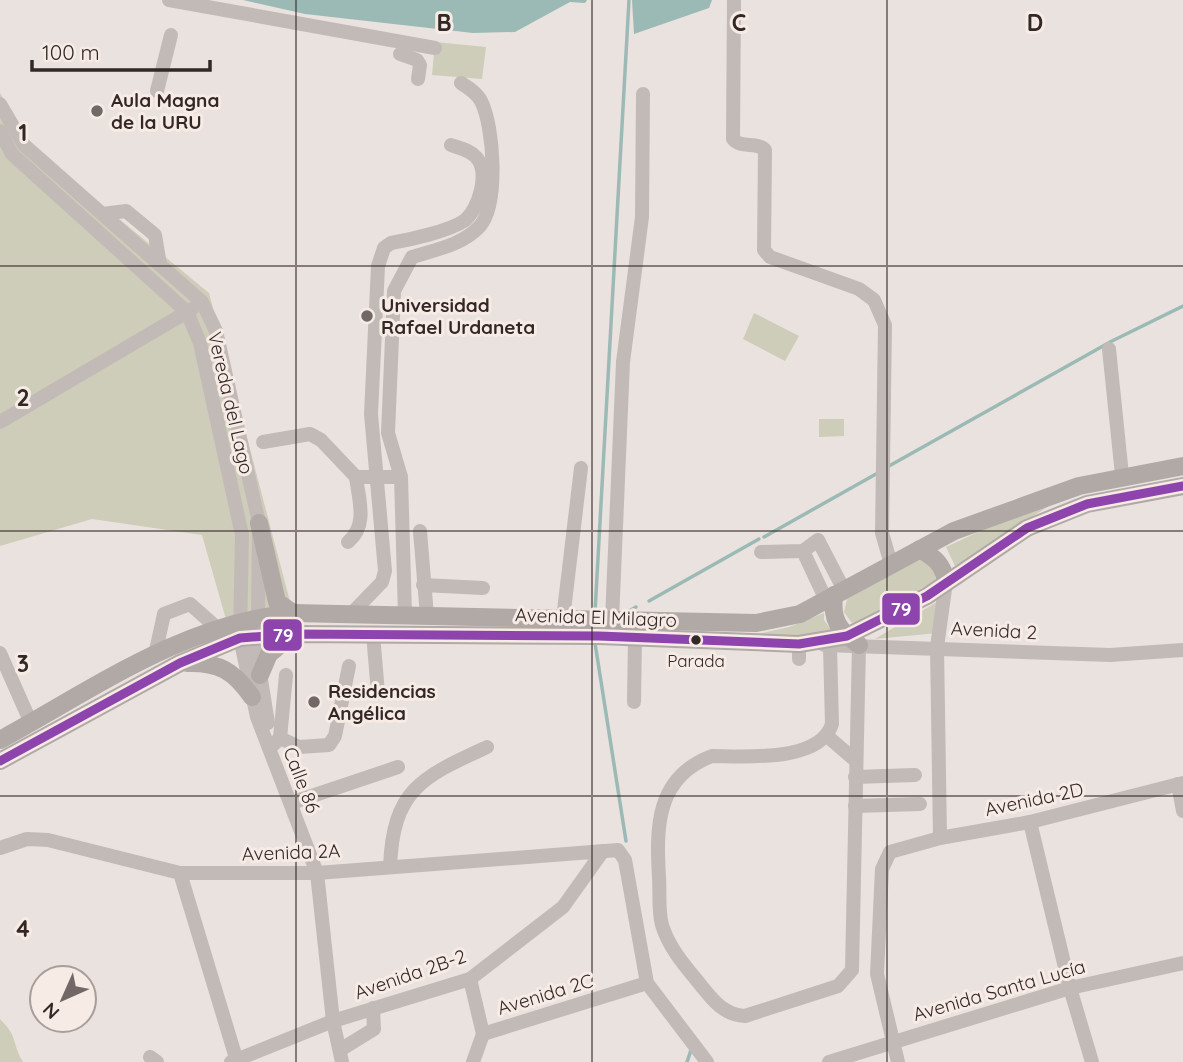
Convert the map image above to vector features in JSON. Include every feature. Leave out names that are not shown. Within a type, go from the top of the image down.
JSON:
[{"type":"main road","name":"Avenida El Milagro","points":[[0,761],[248,627],[293,613],[756,623],[800,614],[954,531],[1079,486],[1122,475],[1183,466]]},
{"type":"main road","name":"Avenida El Milagro","points":[[0,740],[188,637],[216,627],[248,627],[293,634],[635,638],[800,649],[853,641],[1027,528],[1087,504],[1183,486]]},
{"type":"main road","points":[[259,523],[277,602],[293,613]]},
{"type":"main road","points":[[920,549],[936,559],[944,569],[946,582]]},
{"type":"main road","points":[[835,595],[832,613],[853,641]]},
{"type":"main road","points":[[260,675],[269,654],[293,634]]},
{"type":"main road","points":[[180,663],[206,662],[224,667],[240,679],[253,696]]},
{"type":"street","points":[[169,0],[435,48]]},
{"type":"street","points":[[734,0],[733,139],[739,144],[760,146],[765,150],[764,250],[770,257],[859,289],[874,300],[885,325],[882,533],[891,564]]},
{"type":"street","points":[[158,91],[171,35]]},
{"type":"street","points":[[400,54],[417,60],[420,65],[418,79]]},
{"type":"street","points":[[405,615],[401,477],[388,433],[394,291],[412,257],[473,233],[489,210],[493,170],[481,102],[461,83]]},
{"type":"street","points":[[612,620],[623,362],[642,217],[643,94]]},
{"type":"street","name":"Vereda del Lago","points":[[0,104],[24,145],[202,302],[216,331],[259,523],[248,627]]},
{"type":"street","name":"Vereda del Lago","points":[[0,131],[12,154],[187,312],[200,343],[242,535],[248,627]]},
{"type":"street","points":[[351,614],[382,582],[386,560],[371,414],[378,266],[384,248],[454,225],[470,216],[476,207],[482,173],[476,157],[451,145]]},
{"type":"street","points":[[454,225],[458,241]]},
{"type":"street","points":[[400,242],[412,257]]},
{"type":"street","points":[[0,422],[202,302]]},
{"type":"street","points":[[1109,349],[1122,475]]},
{"type":"street","points":[[263,442],[310,434],[321,440],[356,477],[361,525],[358,533],[348,542]]},
{"type":"street","points":[[563,619],[581,468]]},
{"type":"street","points":[[356,477],[401,477]]},
{"type":"street","points":[[420,531],[427,616]]},
{"type":"street","points":[[761,552],[803,551],[818,540],[835,595]]},
{"type":"street","points":[[803,551],[835,595]]},
{"type":"street","points":[[384,575],[403,576]]},
{"type":"street","points":[[940,838],[937,647],[946,582]]},
{"type":"street","points":[[423,585],[483,588]]},
{"type":"street","points":[[155,655],[164,614],[190,604],[216,627]]},
{"type":"street","points":[[248,627],[289,797],[398,766]]},
{"type":"street","name":"Calle 86","points":[[248,627],[257,717],[317,873],[333,1021],[341,1056]]},
{"type":"street","points":[[373,634],[378,693]]},
{"type":"street","points":[[634,702],[635,638]]},
{"type":"street","points":[[830,646],[831,724],[827,736],[802,749],[775,757],[712,757],[702,760],[668,792],[659,813],[656,838],[662,923],[679,958],[713,1002],[725,1011],[745,1016],[838,986],[852,970],[855,806],[853,641]]},
{"type":"street","name":"Avenida 2","points":[[800,649],[853,641],[1110,655],[1183,650]]},
{"type":"street","points":[[0,653],[31,723]]},
{"type":"street","points":[[277,741],[299,747],[329,745],[335,736],[349,666]]},
{"type":"street","points":[[277,741],[286,675]]},
{"type":"street","points":[[827,736],[855,760]]},
{"type":"street","points":[[390,867],[392,832],[405,801],[428,776],[487,747]]},
{"type":"street","points":[[855,777],[915,775]]},
{"type":"street","points":[[1181,784],[1183,811]]},
{"type":"street","name":"Avenida 2D","points":[[892,1041],[877,965],[882,869],[886,857],[893,849],[1030,822],[1181,784]]},
{"type":"street","points":[[855,806],[920,804]]},
{"type":"street","points":[[1030,822],[1070,988],[1092,1062]]},
{"type":"street","name":"Avenida 2A","points":[[0,848],[27,839],[48,840],[180,873],[317,873],[596,852]]},
{"type":"street","points":[[596,852],[618,850],[624,856],[647,983],[707,1062]]},
{"type":"street","name":"Avenida 2B-2","points":[[234,1060],[333,1021],[470,979],[563,907],[596,852]]},
{"type":"street","points":[[180,873],[234,1060]]},
{"type":"street","name":"Avenida Santa Lucía","points":[[828,1062],[1070,988],[1183,963]]},
{"type":"street","points":[[470,979],[482,1034]]},
{"type":"street","name":"Avenida 2C","points":[[473,1062],[482,1034],[647,983]]},
{"type":"street","points":[[341,1056],[374,1029],[373,1008]]},
{"type":"street","points":[[892,1041],[898,1062]]},
{"type":"green space","points":[[435,42],[486,47],[482,79],[432,75]]},
{"type":"green space","points":[[0,93],[27,143],[209,293],[293,613],[232,616],[227,623],[202,535],[92,519],[0,546]]},
{"type":"green space","points":[[754,313],[799,336],[785,361],[743,339]]},
{"type":"green space","points":[[819,419],[844,419],[844,436],[819,437]]},
{"type":"green space","points":[[1052,504],[955,566],[946,547],[1004,520]]},
{"type":"green space","points":[[919,557],[933,566],[936,580],[873,616],[852,623],[844,612],[847,599]]},
{"type":"green space","points":[[940,600],[938,633],[875,639]]},
{"type":"green space","points":[[824,613],[824,620],[832,631],[798,638],[749,636],[789,627]]},
{"type":"green space","points":[[0,1019],[10,1031],[23,1062],[0,1062]]},
{"type":"water","points":[[243,0],[587,0],[585,3],[570,2],[515,32],[473,33],[305,14]]},
{"type":"water","points":[[632,0],[712,0],[709,8],[634,34]]},
{"type":"waterway","points":[[595,612],[629,0]]},
{"type":"waterway","points":[[889,466],[1112,341],[1183,306]]},
{"type":"waterway","points":[[764,537],[876,474]]},
{"type":"waterway","points":[[649,601],[759,539]]},
{"type":"waterway","points":[[626,613],[636,607]]},
{"type":"waterway","points":[[595,643],[626,841]]},
{"type":"waterway","points":[[687,1062],[692,1047]]},
{"type":"transit line","name":"79","points":[[0,761],[180,663],[240,638],[293,634],[599,636],[799,644],[847,636],[927,596],[1027,528],[1087,504],[1183,486]]},
{"type":"place","name":"Aula Magna de la URU","points":[[97,111]]},
{"type":"place","name":"Universidad Rafael Urdaneta","points":[[367,316]]},
{"type":"place","name":"Parada","points":[[696,640]]},
{"type":"place","name":"Residencias Angélica","points":[[314,702]]}]
